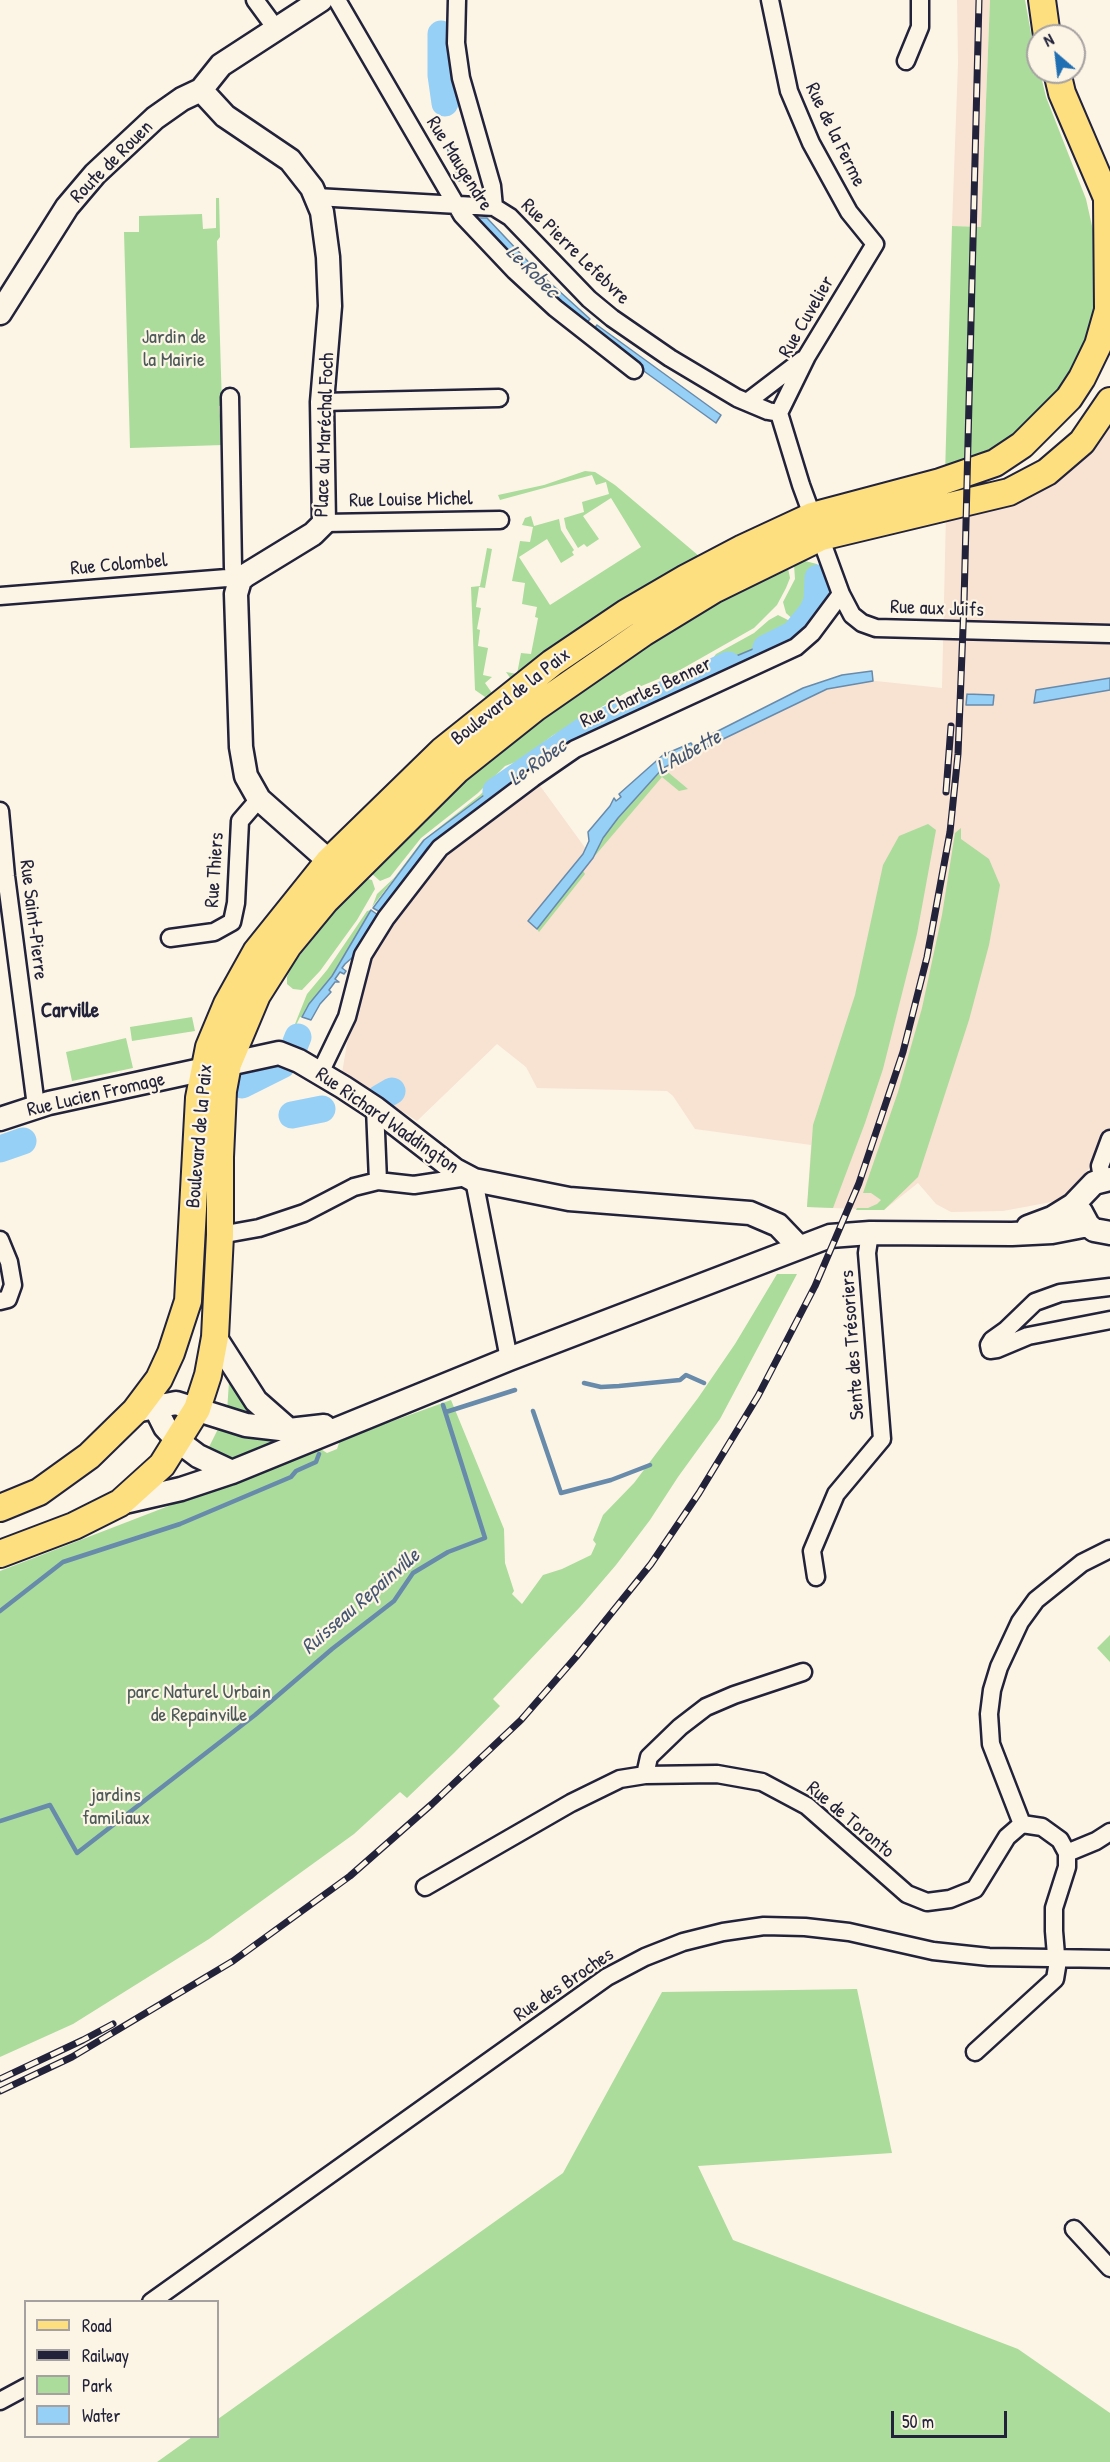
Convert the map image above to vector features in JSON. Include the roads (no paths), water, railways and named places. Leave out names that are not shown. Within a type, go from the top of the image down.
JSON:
[{"type":"main road","points":[[1042,0],[1045,24]]},
{"type":"main road","name":"Boulevard de la Paix","points":[[0,1554],[74,1526],[120,1503],[158,1470],[197,1409],[208,1375],[215,1337],[223,1091],[228,1064],[257,995],[283,954],[319,908],[457,770],[580,675],[643,633],[817,526],[995,463],[1022,445],[1069,398],[1082,378],[1098,345],[1108,310],[1108,203],[1060,84]]},
{"type":"main road","name":"Boulevard de la Paix","points":[[0,1508],[39,1492],[81,1462],[148,1403],[171,1353],[188,1301],[199,1098],[209,1047],[226,1004],[256,952],[329,861],[442,751],[552,663],[626,613],[760,539],[817,526],[1009,492],[1047,471],[1082,442],[1110,401]]},
{"type":"main road","points":[[329,861],[347,879]]},
{"type":"street","points":[[255,0],[277,30]]},
{"type":"street","points":[[201,90],[221,65],[321,0]]},
{"type":"street","name":"Rue Maugendre","points":[[337,0],[455,205],[534,290],[584,333],[634,370]]},
{"type":"street","name":"Rue Pierre Lefebvre","points":[[457,0],[456,43],[461,78],[492,186],[494,207],[510,217],[603,311],[670,358],[747,402],[779,413]]},
{"type":"street","name":"Rue de la Ferme","points":[[770,0],[793,102],[811,143],[849,212],[874,244]]},
{"type":"street","points":[[906,61],[920,27],[920,0]]},
{"type":"street","name":"Place du Maréchal Foch","points":[[201,90],[225,116],[290,160],[306,178],[316,197],[324,224],[330,306],[322,402],[324,523],[313,534],[240,580]]},
{"type":"street","name":"Route de Rouen","points":[[0,313],[67,207],[95,174],[155,118],[182,99],[201,90]]},
{"type":"street","points":[[316,197],[494,207]]},
{"type":"street","name":"Rue Cuvelier","points":[[779,413],[807,356],[874,244]]},
{"type":"street","points":[[747,402],[807,356]]},
{"type":"street","points":[[230,396],[233,567],[240,580],[236,594],[241,747],[246,776],[259,799],[329,861]]},
{"type":"street","points":[[322,402],[499,398]]},
{"type":"street","points":[[779,413],[817,526]]},
{"type":"street","name":"Rue Louise Michel","points":[[324,523],[500,520]]},
{"type":"street","name":"Rue aux Juifs","points":[[817,526],[841,594],[852,615],[862,623],[876,628],[1110,634]]},
{"type":"street","name":"Rue Colombel","points":[[0,596],[220,578],[240,580]]},
{"type":"street","name":"Rue Charles Benner","points":[[320,1073],[347,1017],[363,956],[386,918],[434,854],[447,842],[532,778],[575,749],[796,646],[812,633],[841,594]]},
{"type":"street","name":"Rue Thiers","points":[[170,938],[214,932],[232,922],[236,903],[240,821],[259,799]]},
{"type":"street","name":"Rue Saint-Pierre","points":[[0,811],[6,876],[36,1106]]},
{"type":"street","name":"Rue Richard Waddington","points":[[228,1064],[279,1053],[320,1073],[375,1108],[455,1170],[470,1178],[569,1198],[750,1213],[778,1225],[799,1247]]},
{"type":"street","name":"Rue Lucien Fromage","points":[[0,1119],[36,1106],[228,1064]]},
{"type":"street","points":[[375,1108],[378,1181]]},
{"type":"street","points":[[1110,1139],[1100,1166],[1106,1179],[1087,1188],[1083,1196],[1081,1211],[1088,1225],[1101,1233],[1110,1233]]},
{"type":"street","points":[[219,1235],[259,1228],[304,1213],[354,1187],[378,1181],[414,1185],[470,1178],[509,1359]]},
{"type":"street","points":[[1012,1234],[1052,1218],[1083,1196]]},
{"type":"street","points":[[763,1218],[775,1256]]},
{"type":"street","points":[[120,1503],[181,1489],[232,1472],[509,1359],[830,1236],[870,1233],[1012,1234],[1052,1232],[1088,1225]]},
{"type":"street","name":"Sente des Trésoriers","points":[[816,1577],[812,1551],[836,1494],[882,1440],[867,1253],[870,1233]]},
{"type":"street","points":[[0,1240],[9,1262],[13,1285],[8,1299],[0,1301]]},
{"type":"street","points":[[1110,1287],[1060,1293],[1035,1302],[992,1340],[989,1344],[990,1350],[1028,1336],[1110,1320]]},
{"type":"street","points":[[215,1337],[256,1401],[289,1430]]},
{"type":"street","points":[[148,1403],[176,1403],[246,1425],[289,1430],[350,1423]]},
{"type":"street","points":[[148,1403],[178,1441],[198,1456],[232,1472]]},
{"type":"street","points":[[975,2052],[1055,1979],[1054,1908],[1067,1867],[1067,1853],[1060,1840],[1042,1827],[1022,1824],[991,1744],[989,1714],[992,1690],[999,1667],[1020,1622],[1036,1600],[1082,1563],[1110,1550]]},
{"type":"street","points":[[645,1775],[649,1757],[680,1727],[706,1707],[803,1672]]},
{"type":"street","name":"Rue de Toronto","points":[[425,1887],[571,1803],[620,1779],[645,1775],[717,1774],[762,1782],[807,1806],[907,1894],[927,1902],[950,1899],[975,1889],[1007,1837],[1022,1824]]},
{"type":"street","points":[[1067,1853],[1096,1841],[1110,1832]]},
{"type":"street","name":"Rue des Broches","points":[[153,2300],[607,1977],[683,1942],[723,1932],[764,1926],[805,1927],[849,1932],[933,1951],[989,1958],[1110,1959]]},
{"type":"street","points":[[1074,2229],[1110,2268]]},
{"type":"street","points":[[0,2401],[24,2388]]},
{"type":"water","points":[[435,46],[446,46],[446,75],[450,102],[441,104],[434,67]]},
{"type":"water","points":[[454,146],[465,179],[459,181],[447,148]]},
{"type":"water","points":[[473,218],[487,218],[537,271],[590,319],[583,327]]},
{"type":"water","points":[[597,325],[721,415],[716,423],[591,333]]},
{"type":"water","points":[[823,577],[822,599],[818,612],[804,630],[798,624],[811,604],[814,580]]},
{"type":"water","points":[[795,627],[802,633],[789,642],[697,683],[693,674],[777,639]]},
{"type":"water","points":[[872,671],[873,681],[827,689],[663,768],[618,818],[603,838],[593,858],[537,929],[528,921],[583,854],[589,841],[588,832],[614,798],[616,801],[621,797],[619,794],[663,755],[691,743],[693,746],[711,738],[710,735],[803,688],[842,675]]},
{"type":"water","points":[[690,676],[694,684],[634,712],[631,711],[628,705]]},
{"type":"water","points":[[1110,678],[1110,690],[1034,703],[1036,690]]},
{"type":"water","points":[[967,694],[994,695],[993,705],[966,705]]},
{"type":"water","points":[[598,719],[601,727],[575,740],[531,771],[527,763],[564,737]]},
{"type":"water","points":[[523,766],[527,773],[428,847],[380,912],[373,908],[424,840]]},
{"type":"water","points":[[371,910],[378,915],[357,958],[354,956],[342,968],[346,971],[344,974],[340,972],[335,979],[339,982],[335,982],[329,990],[331,992],[320,1004],[311,1020],[302,1017],[309,1004],[332,976]]},
{"type":"waterway","name":"Le Robec","points":[[441,34],[441,75],[445,103]]},
{"type":"waterway","name":"Le Robec","points":[[766,648],[794,634],[812,612],[817,601],[818,578]]},
{"type":"waterway","name":"Le Robec","points":[[496,791],[583,731],[728,665]]},
{"type":"waterway","name":"Le Robec","points":[[294,1047],[298,1037]]},
{"type":"waterway","name":"Le Robec","points":[[242,1085],[282,1065]]},
{"type":"waterway","name":"L'Aubette","points":[[380,1098],[392,1091]]},
{"type":"waterway","name":"L'Aubette","points":[[292,1115],[322,1109]]},
{"type":"waterway","name":"Le Robec","points":[[0,1149],[23,1141]]},
{"type":"waterway","name":"Ruisseau Repainville","points":[[584,1383],[601,1387],[619,1386],[680,1380],[686,1375],[704,1383]]},
{"type":"waterway","points":[[446,1412],[515,1390]]},
{"type":"waterway","name":"Ruisseau Repainville","points":[[0,1821],[50,1805],[77,1853],[255,1715],[332,1649],[394,1601],[413,1573],[448,1552],[485,1538],[443,1405]]},
{"type":"waterway","name":"Ruisseau Repainville","points":[[533,1411],[561,1493],[611,1480],[650,1465]]},
{"type":"waterway","name":"Ruisseau Repainville","points":[[0,1611],[63,1562],[180,1524],[291,1477],[296,1471],[316,1462],[319,1454]]},
{"type":"railway","points":[[0,2091],[72,2057],[233,1961],[350,1876],[432,1804],[521,1720],[576,1657],[651,1564],[699,1493],[758,1396],[815,1286],[859,1183],[903,1052],[927,957],[950,832],[958,754],[964,603],[979,0]]},
{"type":"railway","points":[[946,792],[951,726]]},
{"type":"railway","points":[[0,2079],[113,2024]]},
{"type":"district","name":"Carville","points":[[70,1011]]},
{"type":"park label","name":"Jardin de la Mairie","points":[[174,350]]},
{"type":"park label","name":"parc Naturel Urbain de Repainville","points":[[199,1704]]},
{"type":"park label","name":"jardins familiaux","points":[[116,1808]]}]
